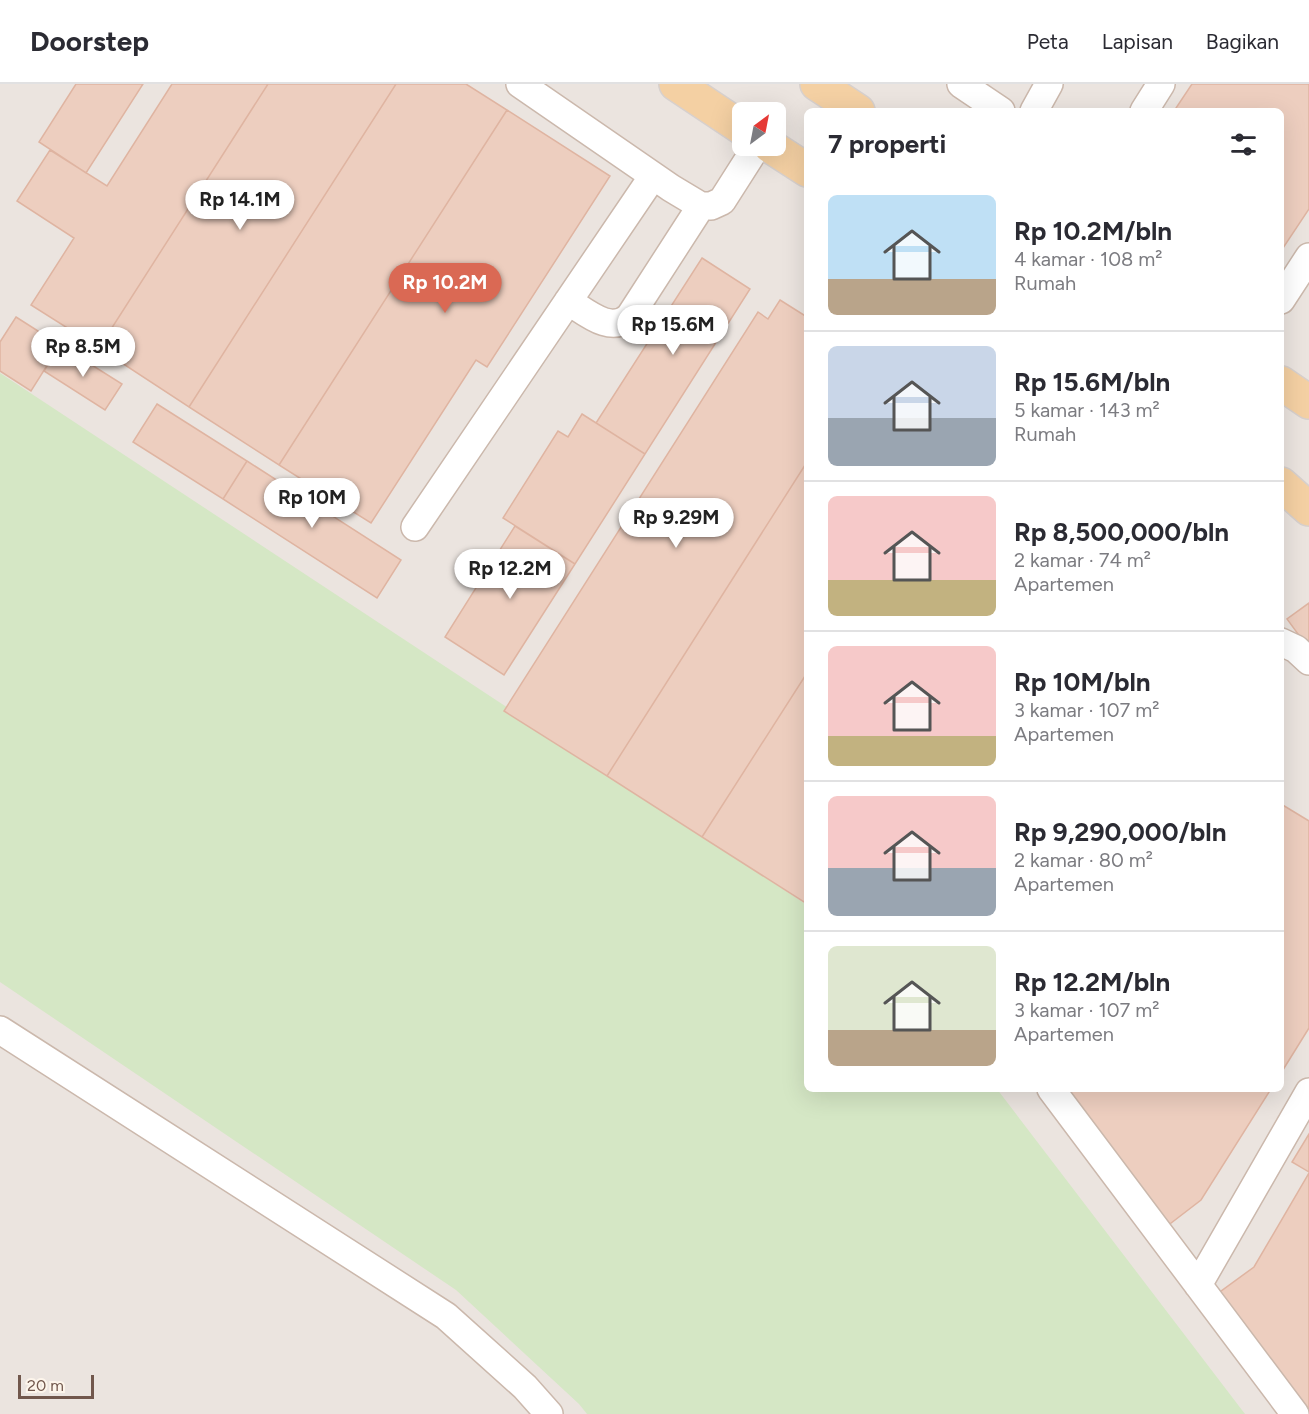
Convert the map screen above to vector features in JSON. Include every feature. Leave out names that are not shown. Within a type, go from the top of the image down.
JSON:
[{"type":"main road","points":[[817,84],[853,108]]},
{"type":"main road","points":[[687,89],[732,121]]},
{"type":"main road","points":[[785,156],[804,168]]},
{"type":"main road","points":[[1284,487],[1309,509]]},
{"type":"street","points":[[520,84],[653,176],[701,206],[711,206],[722,201],[751,156]]},
{"type":"street","points":[[961,84],[997,108]]},
{"type":"street","points":[[1036,108],[1049,84]]},
{"type":"street","points":[[1146,108],[1161,84]]},
{"type":"street","points":[[415,527],[653,176]]},
{"type":"street","points":[[568,302],[600,321],[620,324],[626,320],[701,206]]},
{"type":"street","points":[[1284,295],[1309,257]]},
{"type":"street","points":[[1284,643],[1296,649],[1309,661]]},
{"type":"street","points":[[0,1030],[446,1316],[525,1387],[549,1414]]},
{"type":"street","points":[[1053,1092],[1295,1414]]},
{"type":"street","points":[[1198,1285],[1309,1092]]},
{"type":"shaded area","points":[[0,84],[1309,84],[1309,1414],[0,1414]]},
{"type":"green space","points":[[0,373],[804,903],[804,1092],[999,1092],[1245,1414],[587,1414],[456,1290],[0,982]]},
{"type":"building","points":[[76,84],[143,84],[86,173],[39,142]]},
{"type":"building","points":[[172,84],[268,84],[99,348],[31,305],[74,238],[17,201],[50,150],[107,186]]},
{"type":"building","points":[[268,84],[396,84],[189,407],[99,348]]},
{"type":"building","points":[[396,84],[466,84],[507,110],[279,465],[189,407]]},
{"type":"building","points":[[1192,84],[1309,84],[1309,209],[1284,246],[1284,108],[1176,108]]},
{"type":"building","points":[[507,110],[610,176],[487,367],[476,360],[371,523],[279,465]]},
{"type":"building","points":[[702,258],[750,289],[645,454],[596,423]]},
{"type":"building","points":[[780,300],[804,315],[804,467],[607,776],[504,711],[758,312],[768,319]]},
{"type":"building","points":[[16,317],[60,345],[31,391],[0,371],[0,342]]},
{"type":"building","points":[[60,345],[122,384],[105,410],[44,371]]},
{"type":"building","points":[[157,404],[247,461],[223,499],[133,442]]},
{"type":"building","points":[[582,414],[645,454],[575,564],[503,518],[558,431],[568,437]]},
{"type":"building","points":[[247,461],[401,560],[377,598],[223,499]]},
{"type":"building","points":[[804,467],[804,678],[702,837],[607,776]]},
{"type":"building","points":[[515,526],[575,564],[504,675],[445,637]]},
{"type":"building","points":[[1309,603],[1309,649],[1287,619]]},
{"type":"building","points":[[804,678],[804,902],[702,837]]},
{"type":"building","points":[[1284,806],[1309,821],[1309,1028],[1284,1068]]},
{"type":"building","points":[[1059,1092],[1269,1092],[1201,1200],[1162,1230]]},
{"type":"building","points":[[1309,1134],[1309,1172],[1292,1162]]},
{"type":"building","points":[[1309,1173],[1309,1414],[1301,1414],[1213,1297],[1254,1267]]}]
